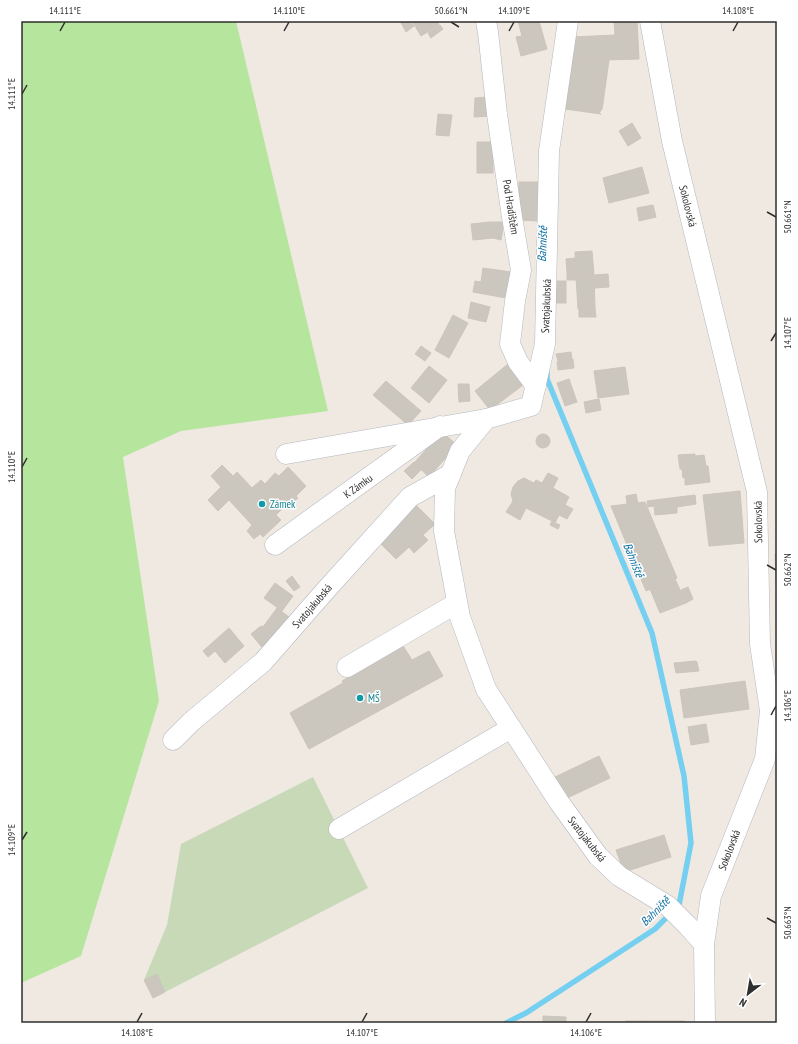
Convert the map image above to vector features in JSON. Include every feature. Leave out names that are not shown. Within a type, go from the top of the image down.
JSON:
[{"type":"street","name":"Pod Hradištěm","points":[[486,21],[510,210],[521,270],[515,301],[510,344],[518,362],[536,386]]},
{"type":"street","name":"Svatojakubská","points":[[568,21],[549,151],[545,344],[536,386],[531,406],[486,418],[460,451],[445,488],[444,531],[460,617],[486,689],[559,802],[598,856],[619,876],[668,906],[704,944]]},
{"type":"street","name":"Sokolovská","points":[[650,21],[672,141],[758,492],[760,644],[770,712],[765,759],[712,896],[704,944],[705,1023]]},
{"type":"street","points":[[286,454],[486,418]]},
{"type":"street","name":"K Zámku","points":[[275,545],[440,426]]},
{"type":"street","name":"Svatojakubská","points":[[173,740],[190,722],[263,662],[410,496],[451,474]]},
{"type":"street","points":[[347,667],[457,603]]},
{"type":"street","points":[[339,829],[511,728]]},
{"type":"green space","points":[[21,21],[236,21],[328,411],[181,431],[123,457],[159,701],[81,956],[21,983]]},
{"type":"green space","points":[[313,777],[368,888],[165,992],[157,974],[144,980],[167,925],[181,844]]},
{"type":"building","points":[[400,21],[410,21],[414,26],[406,32]]},
{"type":"building","points":[[412,21],[437,21],[439,25],[421,36]]},
{"type":"building","points":[[518,21],[539,21],[547,49],[521,56],[516,37],[522,36]]},
{"type":"building","points":[[614,21],[637,21],[639,59],[571,61],[573,37],[615,35]]},
{"type":"building","points":[[440,25],[443,29],[431,38],[428,33]]},
{"type":"building","points":[[609,60],[602,109],[599,113],[601,114],[565,109],[571,61]]},
{"type":"building","points":[[491,97],[491,116],[474,117],[475,98]]},
{"type":"building","points":[[438,114],[452,115],[449,136],[436,135]]},
{"type":"building","points":[[632,123],[641,138],[628,146],[619,131]]},
{"type":"building","points":[[477,142],[493,142],[493,173],[477,173]]},
{"type":"building","points":[[642,167],[649,193],[609,203],[603,178]]},
{"type":"building","points":[[519,182],[540,182],[539,221],[518,220]]},
{"type":"building","points":[[653,205],[656,217],[639,221],[637,208]]},
{"type":"building","points":[[504,222],[501,240],[493,238],[473,240],[471,224]]},
{"type":"building","points":[[592,251],[594,275],[576,277],[575,252]]},
{"type":"building","points":[[575,258],[576,273],[567,272],[566,259]]},
{"type":"building","points":[[483,268],[511,272],[506,298],[473,292],[475,281],[481,282]]},
{"type":"building","points":[[567,272],[576,273],[576,280],[567,280]]},
{"type":"building","points":[[608,274],[609,287],[595,288],[594,275]]},
{"type":"building","points":[[594,275],[595,308],[578,309],[576,277]]},
{"type":"building","points":[[555,281],[566,281],[566,303],[555,303]]},
{"type":"building","points":[[471,302],[490,307],[486,322],[468,318]]},
{"type":"building","points":[[595,308],[596,317],[579,317],[579,309]]},
{"type":"building","points":[[453,315],[468,323],[449,358],[435,350]]},
{"type":"building","points":[[421,346],[431,353],[425,361],[415,354]]},
{"type":"building","points":[[571,352],[572,360],[558,361],[556,354]]},
{"type":"building","points":[[573,359],[574,368],[558,370],[557,362]]},
{"type":"building","points":[[508,364],[523,385],[490,410],[475,391]]},
{"type":"building","points":[[429,366],[447,380],[429,403],[411,388]]},
{"type":"building","points":[[625,367],[629,394],[598,398],[594,371]]},
{"type":"building","points":[[569,379],[577,402],[565,406],[557,383]]},
{"type":"building","points":[[386,381],[421,411],[408,425],[373,395]]},
{"type":"building","points":[[458,384],[469,384],[470,401],[459,402]]},
{"type":"building","points":[[599,399],[601,410],[586,413],[584,402]]},
{"type":"building","points":[[442,432],[457,445],[429,477],[414,463]]},
{"type":"building","points":[[543,434],[548,436],[550,441],[548,446],[543,448],[538,446],[536,441],[538,436]]},
{"type":"building","points":[[695,454],[695,456],[704,455],[706,466],[708,466],[710,482],[685,485],[685,477],[683,478],[682,469],[680,469],[678,455]]},
{"type":"building","points":[[414,462],[421,470],[412,479],[404,471]]},
{"type":"building","name":"Zámek","points":[[222,465],[233,476],[237,472],[252,488],[261,480],[265,484],[275,473],[279,476],[288,467],[306,486],[296,496],[298,498],[286,509],[284,507],[276,515],[281,520],[263,537],[260,534],[254,539],[247,531],[252,525],[229,500],[218,511],[208,500],[221,487],[211,476]]},
{"type":"building","points":[[548,473],[558,478],[553,488],[569,497],[565,505],[573,509],[567,519],[559,515],[555,523],[560,525],[558,529],[550,525],[552,521],[526,508],[520,520],[506,512],[513,501],[511,494],[513,487],[518,481],[524,478],[534,483],[536,480],[542,483]]},
{"type":"building","points":[[740,491],[744,543],[709,546],[703,495]]},
{"type":"building","points":[[636,494],[638,503],[627,504],[626,496]]},
{"type":"building","points":[[695,495],[696,504],[677,507],[677,513],[655,515],[654,506],[648,507],[647,501]]},
{"type":"building","points":[[645,502],[677,578],[646,591],[611,506]]},
{"type":"building","points":[[416,505],[435,524],[423,535],[428,540],[414,553],[409,547],[396,559],[377,540]]},
{"type":"building","points":[[775,554],[777,554],[777,584],[776,584]]},
{"type":"building","points":[[292,576],[300,587],[294,591],[286,581]]},
{"type":"building","points":[[675,579],[686,603],[660,613],[650,589]]},
{"type":"building","points":[[275,583],[293,596],[282,611],[264,598]]},
{"type":"building","points":[[688,587],[693,599],[686,603],[681,590]]},
{"type":"building","points":[[277,608],[293,620],[265,651],[251,634],[261,626],[263,627]]},
{"type":"building","points":[[229,628],[244,646],[225,663],[215,651],[208,657],[203,651]]},
{"type":"building","name":"MŠ","points":[[403,646],[412,660],[429,651],[443,676],[309,749],[290,713],[343,683],[342,681]]},
{"type":"building","points":[[696,661],[699,671],[676,673],[674,663]]},
{"type":"building","points":[[745,681],[749,709],[684,718],[680,690]]},
{"type":"building","points":[[706,724],[709,742],[691,745],[688,727]]},
{"type":"building","points":[[599,756],[610,778],[565,799],[555,777]]},
{"type":"building","points":[[664,835],[671,857],[624,872],[616,850]]},
{"type":"building","points":[[157,974],[165,992],[153,998],[144,980]]},
{"type":"building","points":[[543,1016],[566,1017],[566,1023],[543,1023]]},
{"type":"building","points":[[626,1021],[647,1021],[647,1023],[626,1023]]},
{"type":"building","points":[[647,1021],[684,1021],[684,1023],[647,1023]]},
{"type":"waterway","name":"Bahniště","points":[[506,1023],[526,1013],[655,929],[679,905],[691,843],[684,776],[652,633],[547,379],[547,373]]},
{"type":"place","name":"Zámek","points":[[262,504]]},
{"type":"place","name":"MŠ","points":[[360,698]]}]
